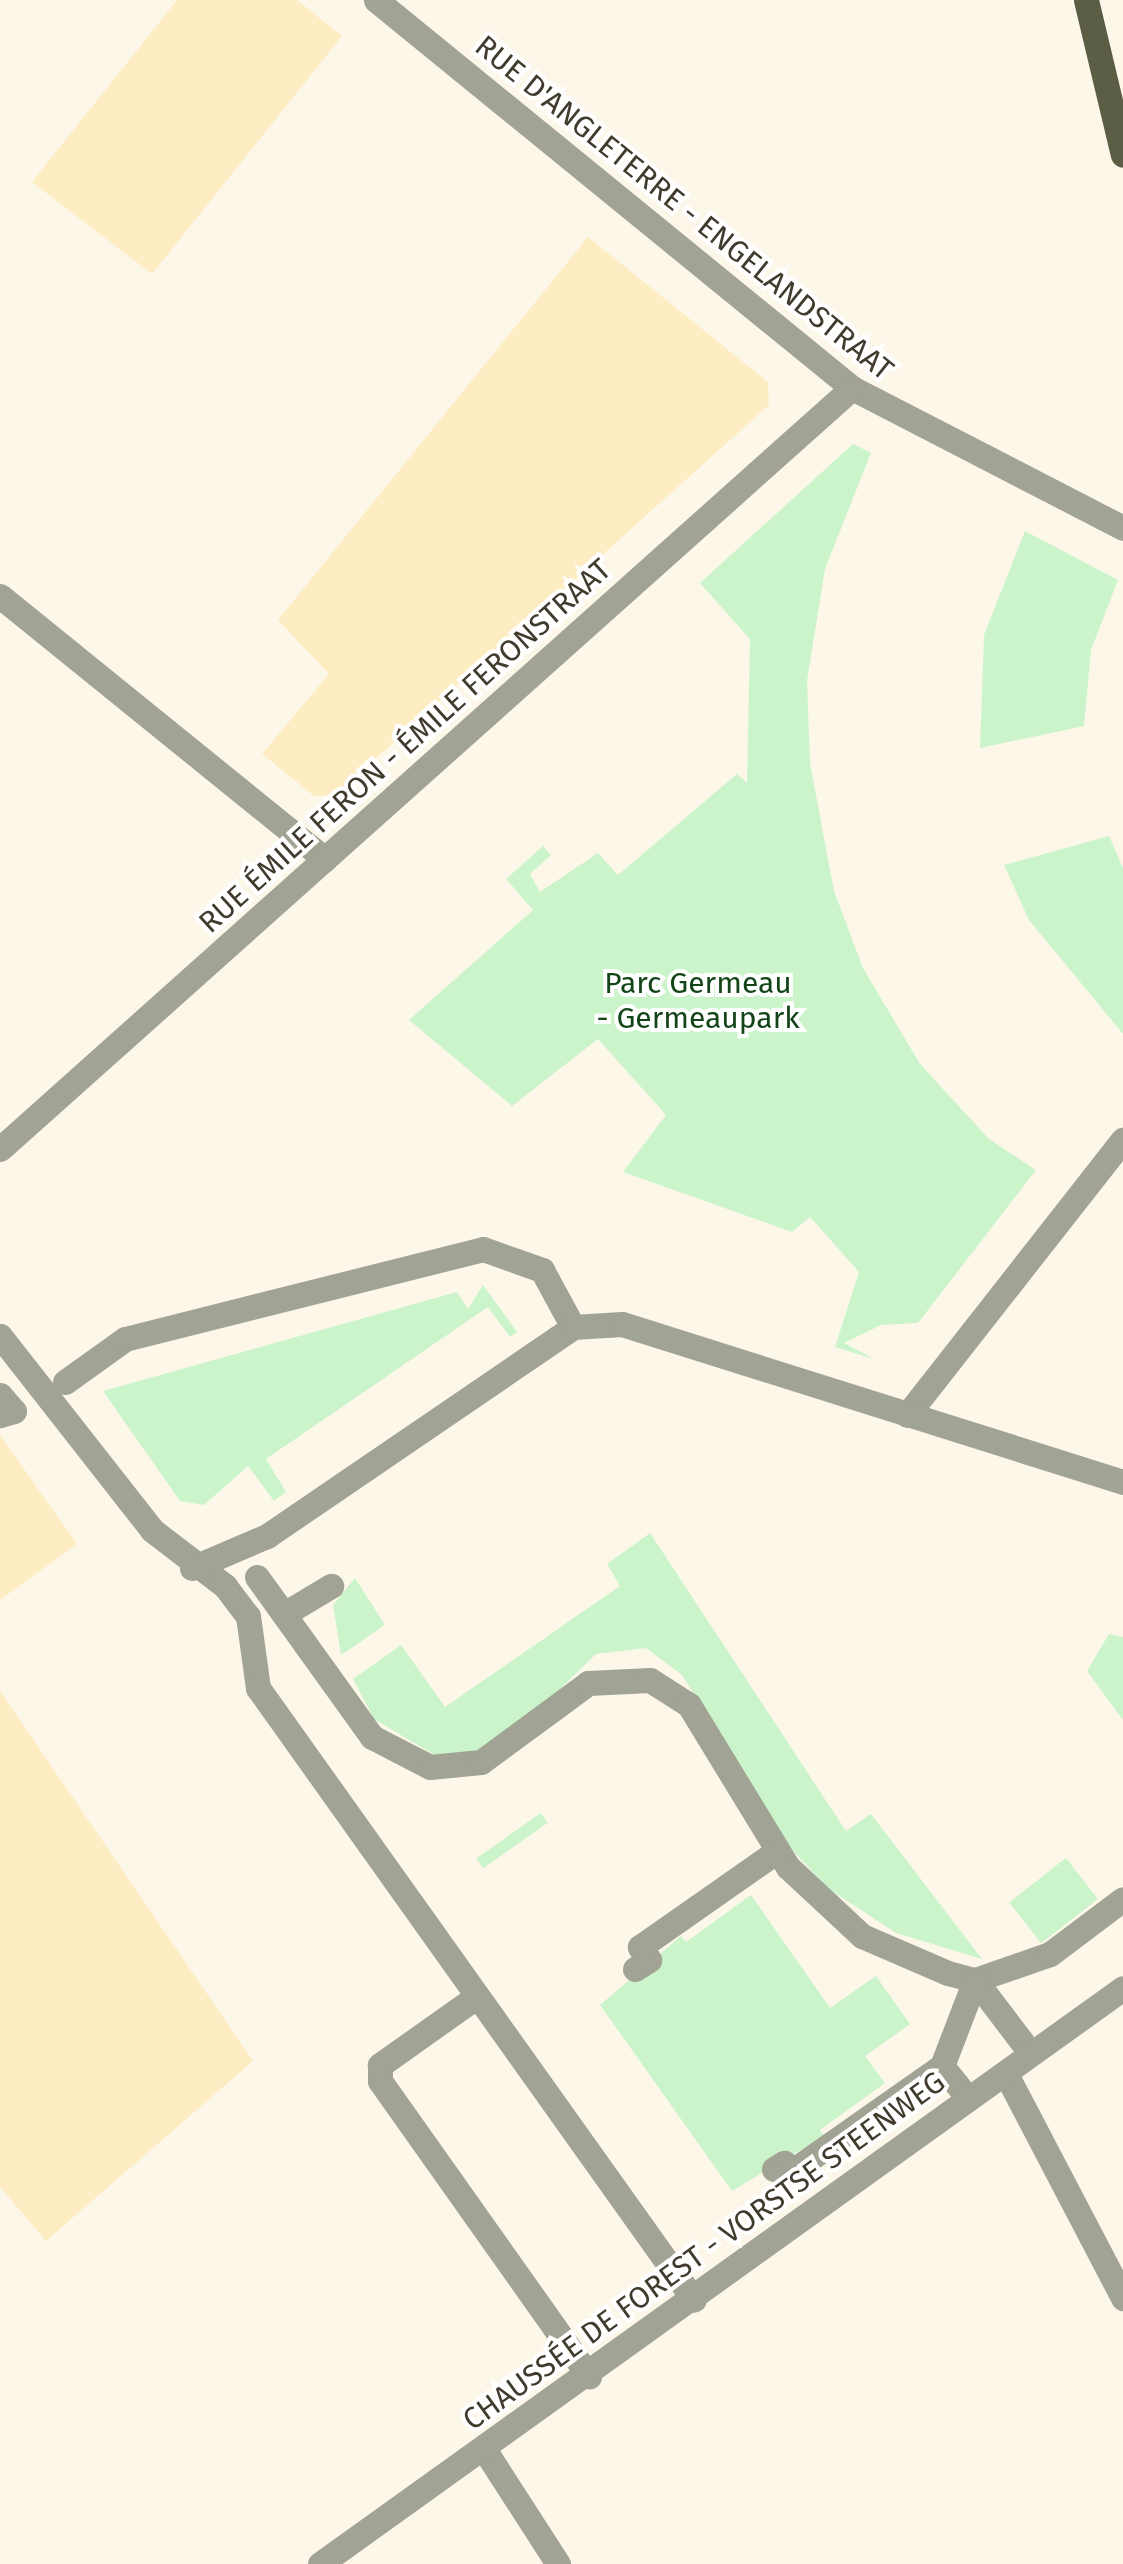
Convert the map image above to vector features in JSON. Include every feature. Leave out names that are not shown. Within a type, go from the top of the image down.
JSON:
[{"type":"main road","points":[[1086,0],[1123,155]]},
{"type":"street","name":"RUE D'ANGLETERRE - ENGELANDSTRAAT","points":[[376,0],[852,388],[1123,528]]},
{"type":"street","name":"RUE ÉMILE FERON - ÉMILE FERONSTRAAT","points":[[0,1150],[852,388]]},
{"type":"street","points":[[0,596],[325,859]]},
{"type":"street","points":[[907,1414],[1123,1140]]},
{"type":"street","points":[[65,1382],[124,1339],[483,1249],[542,1270],[573,1327]]},
{"type":"street","points":[[192,1568],[268,1536],[573,1327],[622,1324],[1123,1482]]},
{"type":"street","points":[[0,1336],[192,1568],[225,1586],[248,1616],[258,1688],[694,2300]]},
{"type":"street","points":[[0,1396],[14,1411],[0,1415]]},
{"type":"street","points":[[257,1577],[284,1614],[338,1672],[372,1736],[402,1758],[459,1770],[514,1744],[588,1683],[650,1680],[689,1705],[777,1850],[862,1936],[975,1980],[1022,2042]]},
{"type":"street","points":[[284,1614],[331,1586]]},
{"type":"street","points":[[635,1969],[649,1960],[640,1947],[698,1914],[777,1850]]},
{"type":"street","points":[[774,2169],[784,2163],[791,2172],[851,2123],[942,2066],[975,1980],[1031,1956],[1120,1889]]},
{"type":"street","name":"CHAUSSÉE DE FOREST - VORSTSE STEENWEG","points":[[320,2564],[589,2376],[1123,1988]]},
{"type":"street","points":[[476,1998],[380,2065],[380,2081],[589,2376]]},
{"type":"street","points":[[942,2066],[959,2087]]},
{"type":"street","points":[[1006,2074],[1123,2298]]},
{"type":"street","points":[[484,2449],[558,2564]]},
{"type":"shaded area","points":[[177,0],[297,0],[342,36],[152,274],[32,182]]},
{"type":"shaded area","points":[[588,237],[768,382],[769,405],[335,795],[314,796],[262,754],[329,674],[278,620]]},
{"type":"shaded area","points":[[0,1435],[77,1544],[0,1600]]},
{"type":"shaded area","points":[[0,1691],[253,2061],[46,2241],[0,2187]]},
{"type":"green space","name":"Parc Germeau - Germeaupark","points":[[853,444],[871,453],[825,569],[807,681],[810,763],[834,891],[863,968],[920,1064],[989,1139],[1036,1170],[918,1323],[881,1325],[844,1343],[874,1359],[835,1347],[859,1272],[810,1217],[792,1232],[623,1172],[666,1115],[598,1039],[512,1106],[409,1020],[533,910],[506,879],[543,846],[551,855],[530,874],[540,892],[598,853],[618,875],[737,774],[747,783],[750,639],[700,583]]},
{"type":"green space","points":[[1025,531],[1118,580],[1091,650],[1084,726],[980,748],[984,635]]},
{"type":"green space","points":[[1109,836],[1123,868],[1123,1034],[1029,920],[1004,865]]},
{"type":"green space","points":[[483,1285],[517,1332],[510,1337],[488,1307],[266,1459],[286,1492],[274,1501],[248,1466],[204,1505],[180,1501],[103,1391],[457,1292],[468,1309]]},
{"type":"green space","points":[[650,1533],[846,1831],[871,1814],[982,1959],[896,1933],[829,1889],[791,1849],[682,1675],[646,1648],[596,1654],[509,1739],[446,1762],[374,1719],[353,1679],[401,1645],[445,1707],[620,1586],[607,1564]]},
{"type":"green space","points":[[355,1578],[385,1625],[341,1655],[333,1605]]},
{"type":"green space","points":[[1109,1634],[1123,1637],[1123,1720],[1087,1671]]},
{"type":"green space","points":[[541,1813],[548,1823],[483,1868],[476,1858]]},
{"type":"green space","points":[[1066,1858],[1098,1899],[1041,1943],[1009,1902]]},
{"type":"green space","points":[[751,1895],[830,2008],[876,1976],[910,2024],[865,2056],[885,2083],[820,2130],[824,2136],[732,2191],[600,2005],[681,1936],[686,1942]]}]
